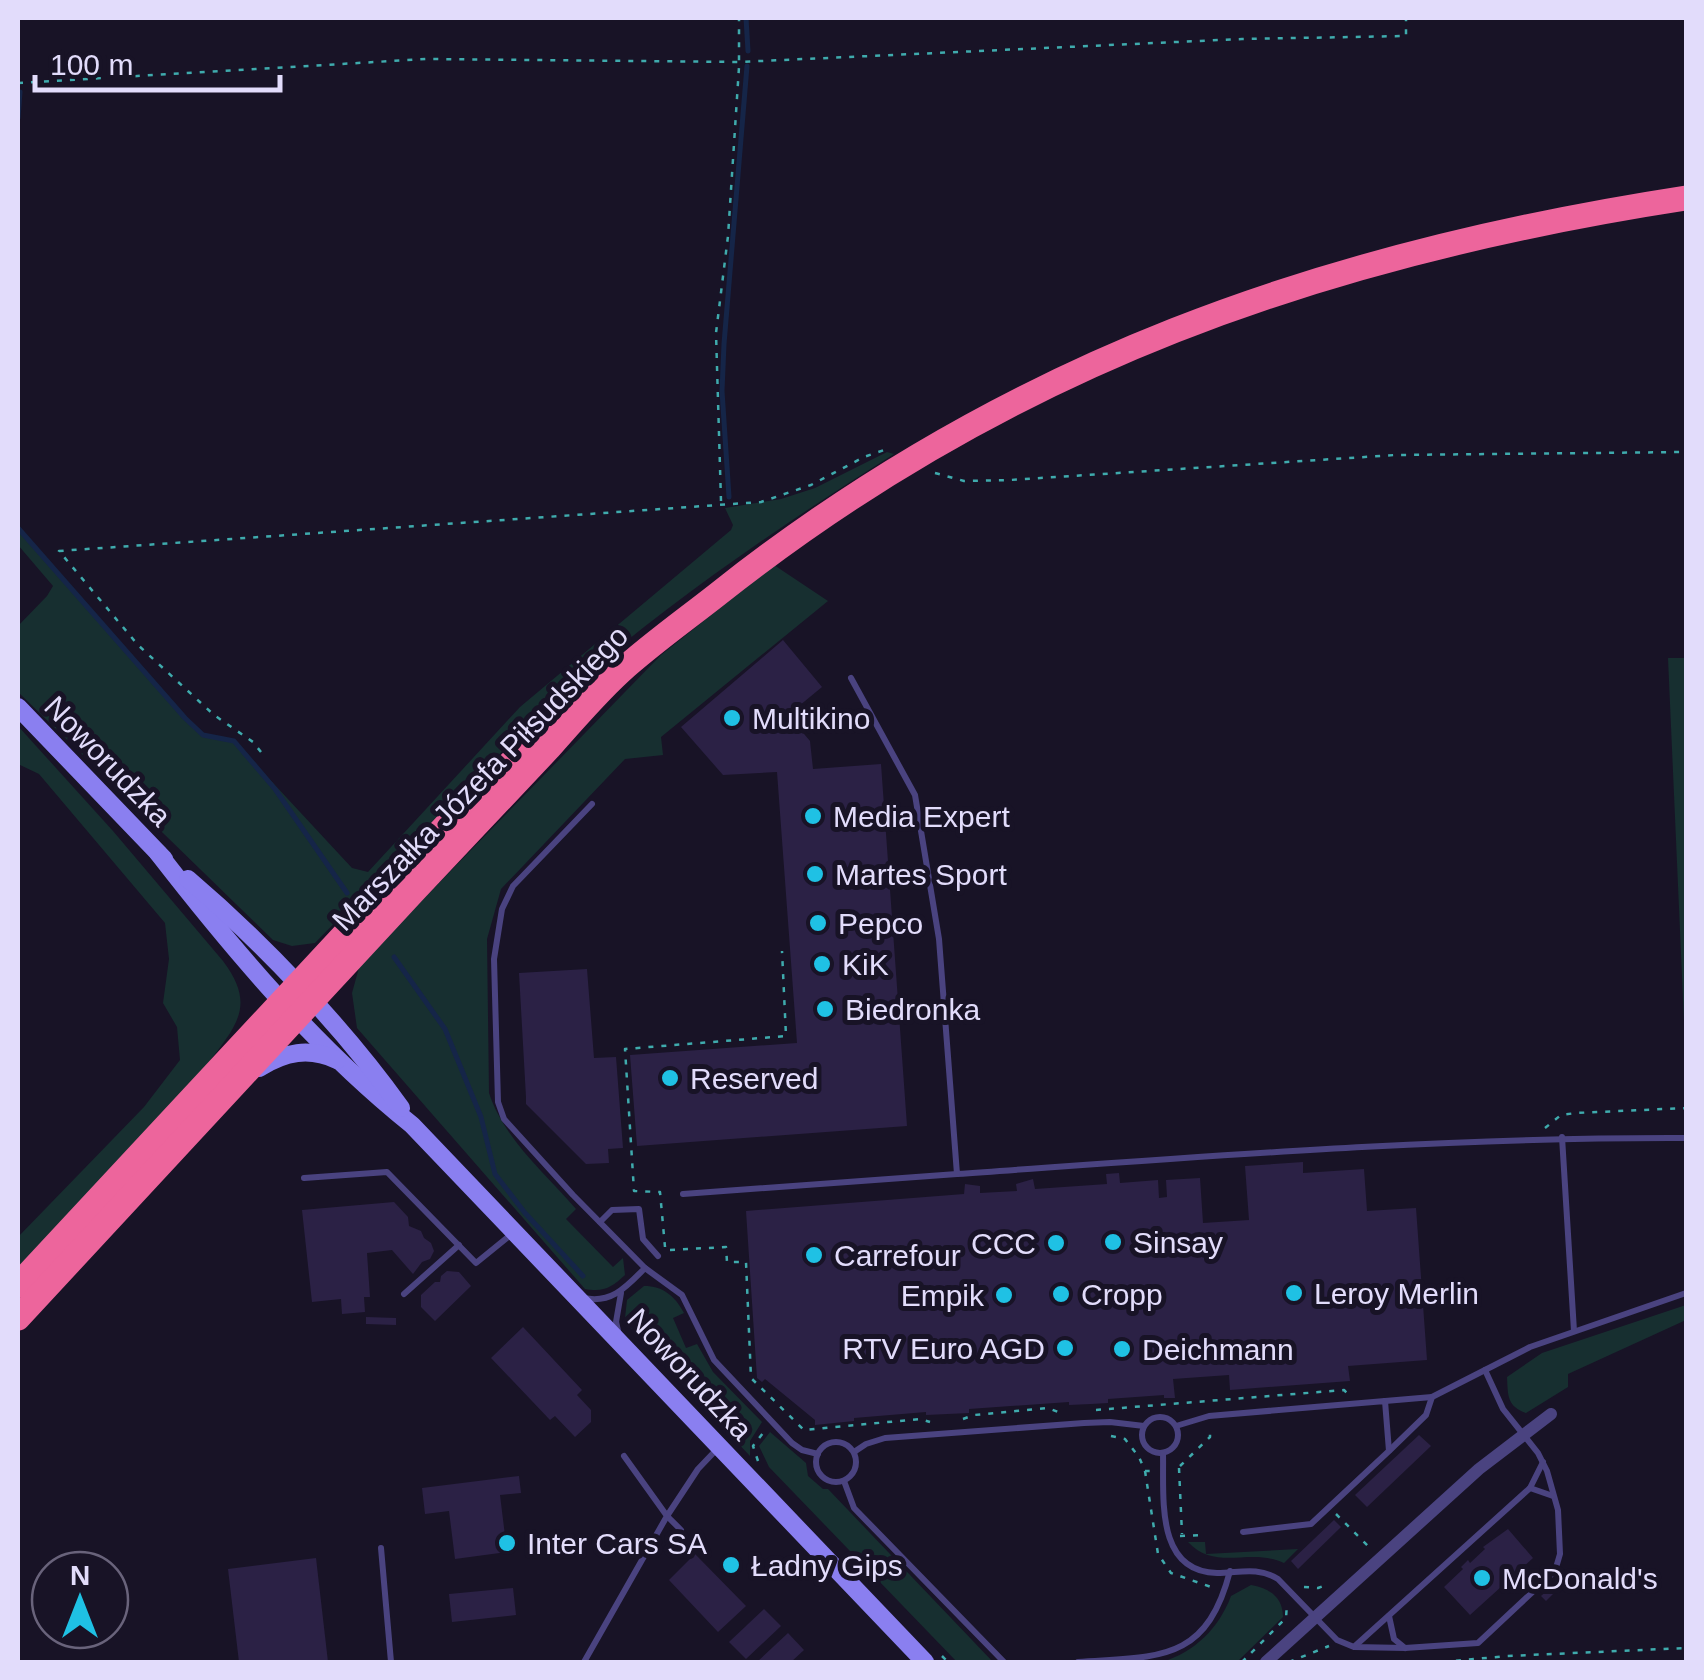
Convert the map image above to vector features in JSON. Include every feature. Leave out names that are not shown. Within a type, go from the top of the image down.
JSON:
[{"type":"highway","name":"Marszałka Józefa Piłsudskiego","points":[[18,1318],[237,1082],[297,1000],[516,756],[796,535],[914,458],[1041,387],[1143,342],[1269,295],[1369,264],[1474,237],[1686,198]]},
{"type":"highway","name":"Marszałka Józefa Piłsudskiego","points":[[18,1285],[619,672]]},
{"type":"street","name":"Noworudzka","points":[[18,708],[158,853],[224,910],[297,1000],[340,1062],[412,1125],[620,1340],[916,1659]]},
{"type":"street","name":"Noworudzka","points":[[297,1000],[380,1080],[412,1125]]},
{"type":"street","points":[[237,1082],[286,1053],[312,1053],[340,1062]]},
{"type":"street","points":[[1266,1662],[1479,1468],[1551,1414]]},
{"type":"lane","points":[[851,678],[915,795],[939,939],[957,1174]]},
{"type":"lane","points":[[592,804],[507,895],[502,909],[494,959],[498,1102],[504,1119],[600,1222],[645,1268],[682,1295],[714,1360],[792,1443],[818,1454]]},
{"type":"lane","points":[[683,1194],[1374,1144],[1562,1137],[1686,1138]]},
{"type":"lane","points":[[1562,1137],[1574,1331]]},
{"type":"lane","points":[[304,1178],[387,1172],[476,1263],[514,1231]]},
{"type":"lane","points":[[600,1222],[612,1210],[640,1209],[643,1239],[658,1256]]},
{"type":"lane","points":[[404,1294],[458,1245]]},
{"type":"lane","points":[[578,1297],[595,1300],[621,1292],[645,1268]]},
{"type":"lane","points":[[620,1340],[616,1322],[621,1292]]},
{"type":"lane","points":[[1176,1426],[1210,1416],[1432,1396],[1530,1346],[1686,1293]]},
{"type":"lane","points":[[1163,1453],[1170,1545],[1186,1564],[1201,1571],[1268,1573],[1337,1640],[1354,1647],[1478,1643],[1555,1571],[1560,1554],[1554,1497],[1543,1462],[1502,1409],[1485,1370]]},
{"type":"lane","points":[[1243,1532],[1311,1524],[1426,1415],[1432,1396]]},
{"type":"lane","points":[[1385,1402],[1389,1451]]},
{"type":"lane","points":[[854,1452],[877,1439],[1110,1422],[1144,1426],[1158,1417],[1168,1418],[1176,1426],[1177,1444],[1163,1453],[1151,1451],[1145,1446],[1144,1426]]},
{"type":"lane","points":[[838,1442],[854,1452],[856,1469],[844,1481],[822,1476],[817,1468],[818,1454],[828,1444],[838,1442]]},
{"type":"lane","points":[[584,1662],[667,1516],[698,1469],[720,1446]]},
{"type":"lane","points":[[624,1456],[681,1530]]},
{"type":"lane","points":[[1354,1647],[1530,1488],[1543,1462]]},
{"type":"lane","points":[[844,1481],[854,1508],[1004,1662]]},
{"type":"lane","points":[[1530,1488],[1554,1497]]},
{"type":"lane","points":[[381,1548],[391,1662]]},
{"type":"lane","points":[[1078,1662],[1150,1659],[1170,1654],[1192,1640],[1221,1600],[1230,1572]]},
{"type":"lane","points":[[1389,1615],[1394,1638],[1405,1648]]},
{"type":"path","points":[[721,503],[716,333],[728,236],[739,18]]},
{"type":"path","points":[[18,83],[426,58],[739,62],[1242,38],[1406,36],[1406,18]]},
{"type":"path","points":[[261,752],[138,645],[59,551],[761,502],[812,485],[887,448],[902,450],[926,469],[964,481],[1395,455],[1686,452]]},
{"type":"path","points":[[782,951],[786,1036],[625,1049],[634,1191],[660,1192],[665,1250],[726,1248],[727,1262],[746,1262],[752,1378],[804,1430],[920,1419],[930,1422]]},
{"type":"path","points":[[1540,1138],[1550,1121],[1561,1115],[1686,1108]]},
{"type":"path","points":[[1092,1410],[1344,1390],[1348,1390],[1349,1405]]},
{"type":"path","points":[[960,1420],[974,1414],[1048,1408],[1058,1412]]},
{"type":"path","points":[[764,1470],[753,1446],[772,1423]]},
{"type":"path","points":[[1179,1468],[1182,1536]]},
{"type":"path","points":[[1328,1506],[1370,1549]]},
{"type":"path","points":[[1290,1662],[1320,1652],[1337,1640]]},
{"type":"path","points":[[1443,1662],[1686,1648]]},
{"type":"green space","points":[[887,452],[894,454],[729,564],[574,685],[474,779],[315,943],[292,946],[273,940],[18,692],[18,626],[53,586],[18,545],[18,531],[203,735],[234,741],[352,868],[368,872],[520,707],[731,530],[733,525],[725,508],[781,499],[815,488]]},
{"type":"green space","points":[[774,565],[828,601],[661,737],[663,755],[625,759],[501,889],[487,939],[489,1093],[496,1110],[526,1155],[576,1209],[566,1219],[613,1267],[623,1258],[625,1275],[611,1286],[585,1289],[357,1028],[352,993],[360,964],[661,655]]},
{"type":"green space","points":[[1668,658],[1686,658],[1686,1067]]},
{"type":"green space","points":[[18,726],[223,961],[239,991],[240,1003],[234,1027],[206,1066],[18,1268],[18,1237],[144,1107],[180,1060],[177,1027],[163,1003],[169,959],[165,923],[39,774],[18,764]]},
{"type":"green space","points":[[644,1286],[663,1290],[677,1302],[684,1313],[673,1318],[686,1348],[697,1344],[713,1372],[762,1422],[750,1441],[750,1456],[635,1334],[625,1318],[627,1300]]},
{"type":"green space","points":[[1686,1305],[1686,1320],[1568,1374],[1568,1387],[1526,1413],[1512,1404],[1507,1377],[1542,1353]]},
{"type":"green space","points":[[770,1432],[806,1463],[808,1476],[828,1489],[993,1662],[957,1662],[769,1467],[759,1446]]},
{"type":"green space","points":[[1188,1542],[1205,1542],[1206,1554],[1199,1551]]},
{"type":"green space","points":[[1298,1549],[1284,1563],[1259,1557],[1222,1558],[1206,1554]]},
{"type":"green space","points":[[1251,1585],[1274,1595],[1281,1604],[1283,1617],[1237,1662],[1162,1662],[1185,1652],[1204,1637],[1231,1596]]},
{"type":"building","points":[[783,640],[822,687],[788,715],[810,741],[813,769],[881,764],[907,1126],[637,1146],[630,1055],[797,1043],[777,772],[723,775],[681,727]]},
{"type":"building","points":[[587,969],[594,1058],[616,1057],[623,1148],[608,1149],[609,1163],[586,1164],[526,1104],[519,973]]},
{"type":"building","points":[[1303,1162],[1303,1173],[1364,1169],[1367,1211],[1416,1208],[1427,1360],[1348,1366],[1350,1381],[1230,1390],[1229,1375],[1173,1379],[1175,1398],[1164,1395],[1108,1399],[1108,1403],[969,1409],[969,1413],[926,1412],[815,1425],[815,1420],[765,1379],[762,1382],[757,1378],[746,1211],[964,1194],[965,1184],[980,1186],[980,1193],[1017,1191],[1016,1184],[1033,1179],[1035,1189],[1107,1184],[1106,1174],[1119,1173],[1120,1183],[1158,1180],[1159,1198],[1167,1197],[1166,1180],[1200,1178],[1203,1223],[1249,1220],[1245,1166]]},
{"type":"building","points":[[394,1202],[408,1217],[409,1226],[421,1231],[431,1243],[434,1251],[430,1259],[422,1262],[413,1274],[392,1250],[367,1253],[370,1297],[364,1297],[365,1312],[342,1314],[341,1299],[312,1302],[302,1210]]},
{"type":"building","points":[[447,1271],[459,1272],[471,1286],[435,1321],[421,1307],[421,1295],[440,1282]]},
{"type":"building","points":[[366,1317],[396,1318],[396,1325],[366,1324]]},
{"type":"building","points":[[523,1327],[582,1390],[577,1395],[591,1410],[591,1422],[575,1437],[555,1416],[550,1420],[491,1358]]},
{"type":"building","points":[[1419,1435],[1431,1446],[1367,1507],[1355,1495]]},
{"type":"building","points":[[519,1476],[521,1493],[500,1495],[507,1552],[455,1559],[449,1511],[425,1514],[422,1488]]},
{"type":"building","points":[[1334,1520],[1341,1527],[1298,1569],[1291,1561]]},
{"type":"building","name":"McDonald's","points":[[1508,1529],[1533,1558],[1470,1615],[1444,1587],[1468,1560],[1470,1563],[1483,1547]]},
{"type":"building","points":[[695,1554],[746,1606],[718,1632],[669,1580]]},
{"type":"building","points":[[316,1558],[328,1662],[239,1662],[228,1569]]},
{"type":"building","points":[[1552,1586],[1556,1591],[1546,1601],[1541,1596]]},
{"type":"building","points":[[513,1588],[516,1615],[452,1622],[449,1594]]},
{"type":"building","points":[[764,1609],[781,1626],[746,1659],[729,1642]]},
{"type":"building","points":[[788,1633],[804,1650],[791,1662],[757,1662]]},
{"type":"waterway","points":[[746,18],[748,51]]},
{"type":"waterway","points":[[729,497],[722,391],[747,66]]},
{"type":"waterway","points":[[18,118],[20,92]]},
{"type":"waterway","points":[[18,528],[185,718],[203,735],[234,741],[275,789],[347,893]]},
{"type":"waterway","points":[[394,957],[445,1029],[481,1117],[495,1174],[583,1276]]},
{"type":"place","name":"Multikino","points":[[732,718]]},
{"type":"place","name":"Media Expert","points":[[813,816]]},
{"type":"place","name":"Martes Sport","points":[[815,874]]},
{"type":"place","name":"Pepco","points":[[818,923]]},
{"type":"place","name":"KiK","points":[[822,964]]},
{"type":"place","name":"Biedronka","points":[[825,1009]]},
{"type":"place","name":"Reserved","points":[[670,1078]]},
{"type":"place","name":"Sinsay","points":[[1113,1242]]},
{"type":"place","name":"CCC","points":[[1056,1243]]},
{"type":"place","name":"Carrefour","points":[[814,1255]]},
{"type":"place","name":"Leroy Merlin","points":[[1294,1293]]},
{"type":"place","name":"Cropp","points":[[1061,1294]]},
{"type":"place","name":"Empik","points":[[1004,1295]]},
{"type":"place","name":"RTV Euro AGD","points":[[1065,1348]]},
{"type":"place","name":"Deichmann","points":[[1122,1349]]},
{"type":"place","name":"Inter Cars SA","points":[[507,1543]]},
{"type":"place","name":"Ładny Gips","points":[[731,1565]]},
{"type":"place","name":"McDonald's","points":[[1482,1578]]}]
